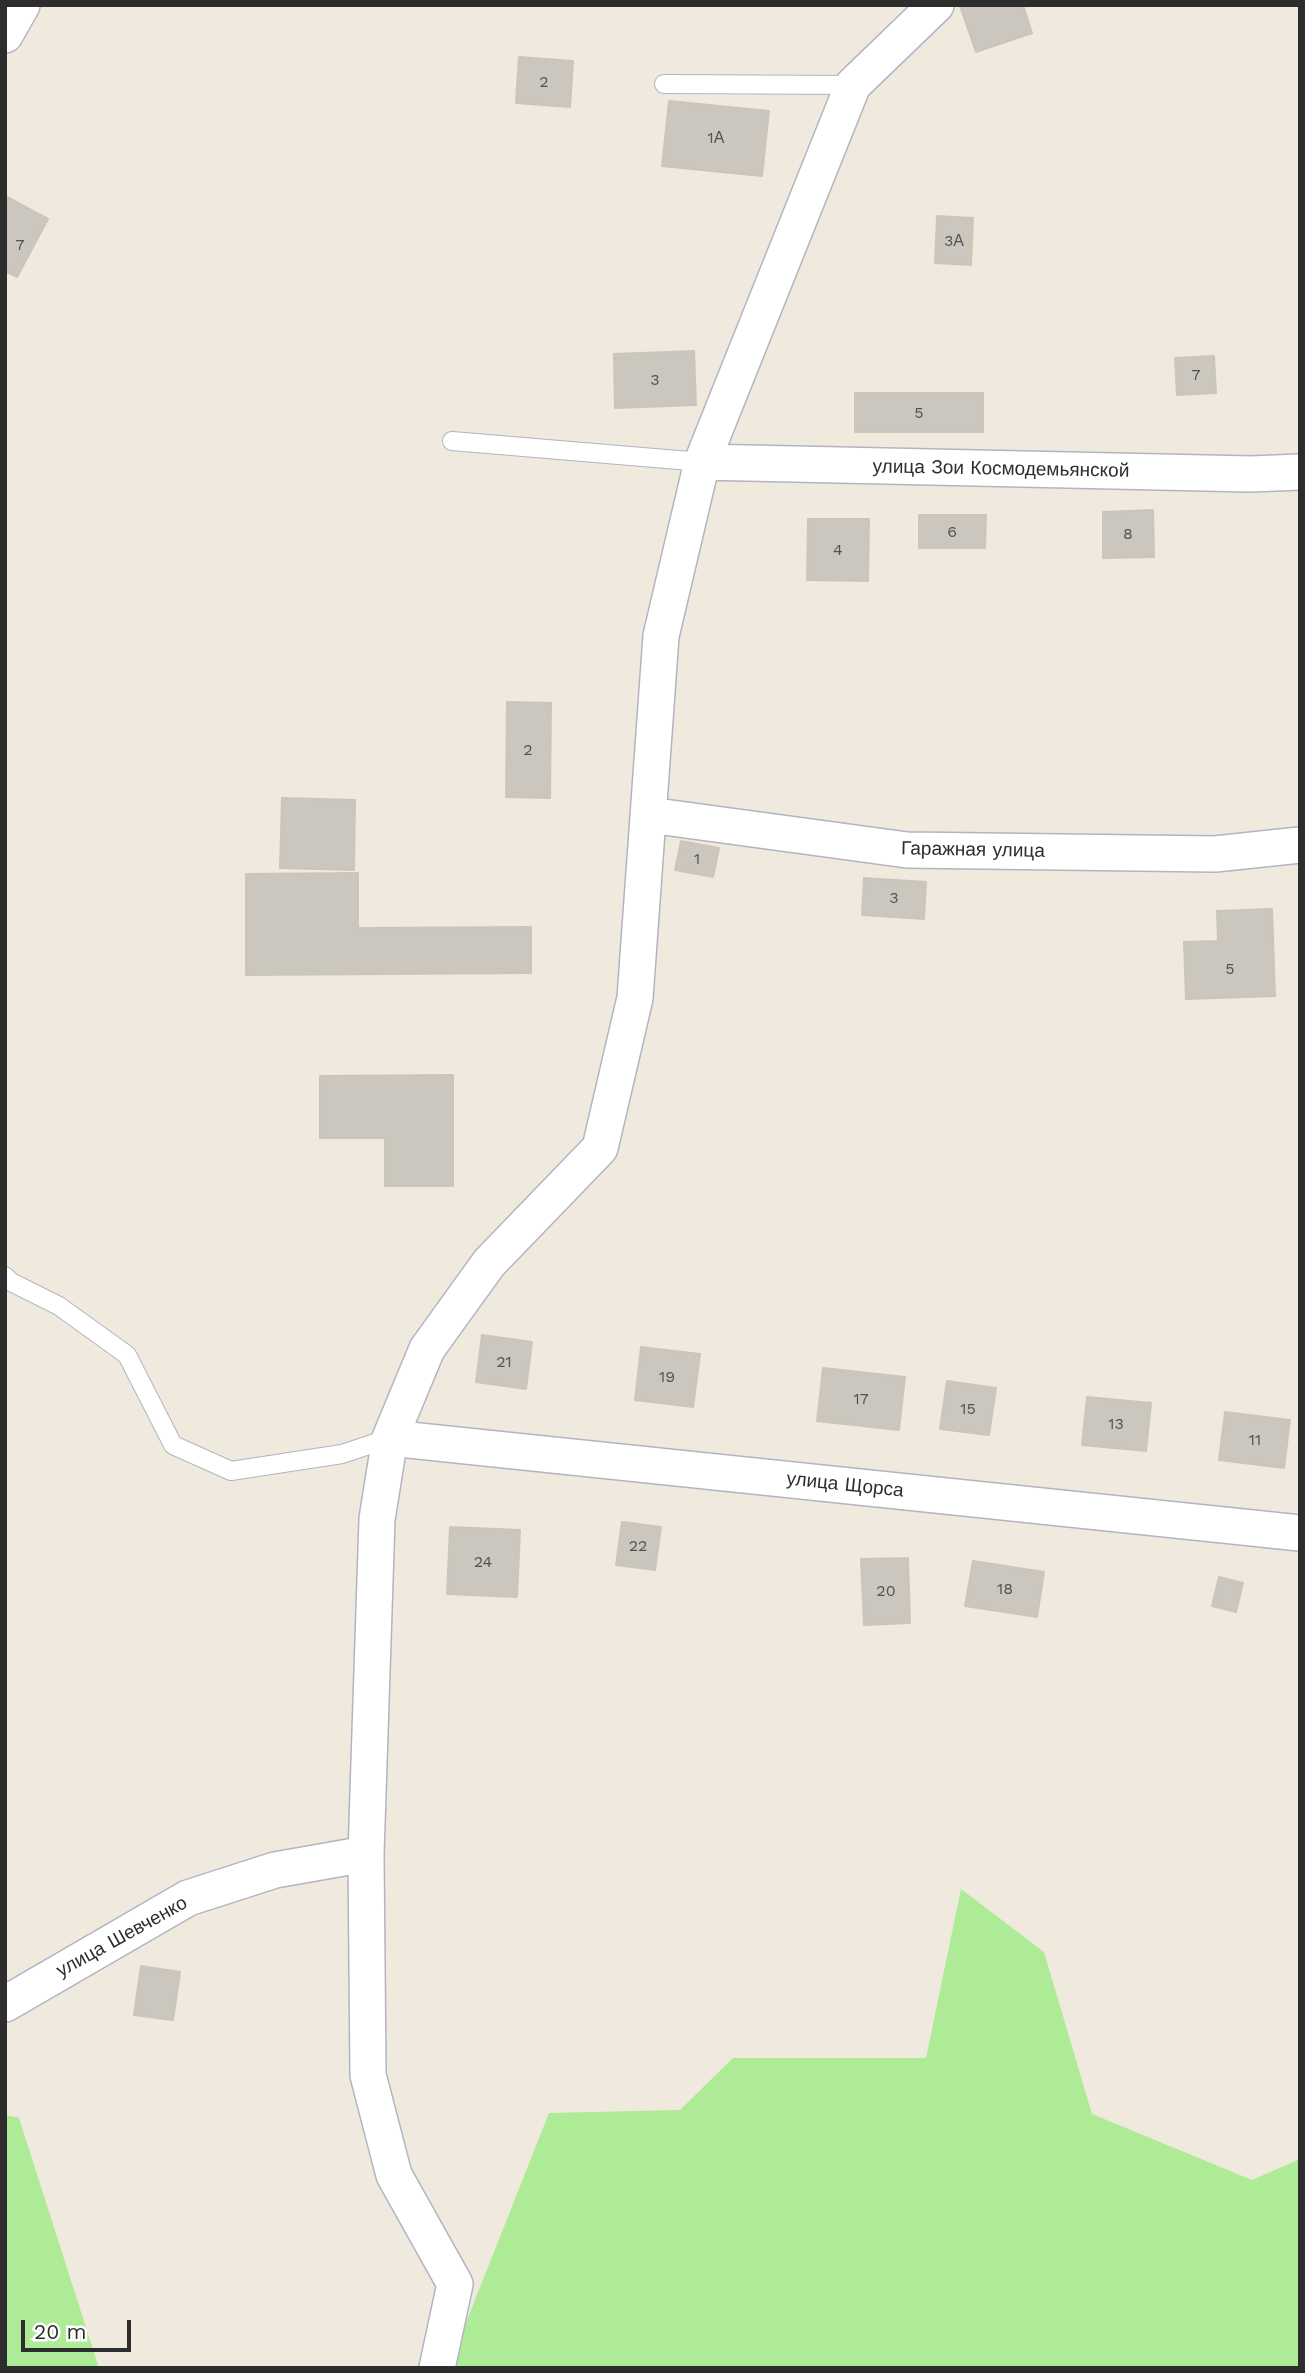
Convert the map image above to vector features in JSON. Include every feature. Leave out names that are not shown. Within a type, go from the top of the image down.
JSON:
[{"type":"street","points":[[5,35],[22,5]]},
{"type":"street","points":[[437,2368],[455,2284],[394,2175],[368,2075],[366,1854],[377,1519],[390,1437],[427,1349],[488,1263],[600,1149],[635,998],[662,636],[702,462],[853,85],[936,5]]},
{"type":"street","name":"улица Зои Космодемьянской","points":[[702,462],[1251,474],[1300,472]]},
{"type":"street","name":"Гаражная улица","points":[[649,814],[907,850],[1215,854],[1300,845]]},
{"type":"street","name":"улица Щорса","points":[[390,1437],[1300,1533]]},
{"type":"street","name":"улица Шевченко","points":[[5,2004],[188,1898],[275,1870],[366,1854]]},
{"type":"lane","points":[[664,84],[853,85]]},
{"type":"lane","points":[[452,442],[702,462]]},
{"type":"lane","points":[[5,1276],[10,1282],[59,1306],[127,1354],[173,1445],[231,1471],[342,1454],[390,1437]]},
{"type":"green space","points":[[961,1889],[1044,1952],[1092,2114],[1252,2180],[1300,2159],[1300,2368],[448,2368],[549,2113],[680,2110],[733,2058],[926,2058]]},
{"type":"green space","points":[[5,2115],[19,2118],[99,2368],[5,2368]]},
{"type":"building","points":[[1023,5],[1032,33],[976,52],[960,6]]},
{"type":"building","points":[[519,57],[573,61],[570,107],[516,103]]},
{"type":"building","points":[[669,101],[769,111],[762,176],[662,166]]},
{"type":"building","points":[[5,196],[48,219],[17,277],[5,271]]},
{"type":"building","points":[[937,216],[973,218],[971,265],[935,263]]},
{"type":"building","points":[[694,351],[696,405],[615,408],[614,354]]},
{"type":"building","points":[[1214,356],[1216,393],[1177,395],[1175,358]]},
{"type":"building","points":[[855,393],[983,393],[983,432],[855,432]]},
{"type":"building","points":[[1153,510],[1154,557],[1103,558],[1103,512]]},
{"type":"building","points":[[919,515],[986,515],[985,548],[919,548]]},
{"type":"building","points":[[808,519],[869,519],[868,581],[807,580]]},
{"type":"building","points":[[507,702],[551,703],[550,798],[506,797]]},
{"type":"building","points":[[282,798],[355,800],[354,870],[280,868]]},
{"type":"building","points":[[681,841],[719,848],[713,877],[675,870]]},
{"type":"building","points":[[358,873],[358,928],[531,927],[531,973],[246,975],[246,874]]},
{"type":"building","points":[[864,878],[926,882],[924,919],[862,915]]},
{"type":"building","points":[[1272,909],[1275,996],[1186,999],[1184,942],[1218,941],[1217,911]]},
{"type":"building","points":[[453,1075],[453,1186],[385,1186],[385,1138],[320,1138],[320,1076]]},
{"type":"building","points":[[482,1335],[532,1342],[526,1389],[476,1382]]},
{"type":"building","points":[[641,1347],[700,1354],[693,1407],[635,1400]]},
{"type":"building","points":[[823,1368],[905,1377],[899,1430],[817,1421]]},
{"type":"building","points":[[947,1381],[996,1388],[989,1435],[940,1429]]},
{"type":"building","points":[[1087,1397],[1151,1403],[1146,1451],[1082,1445]]},
{"type":"building","points":[[1225,1412],[1290,1420],[1284,1468],[1219,1460]]},
{"type":"building","points":[[622,1522],[661,1527],[655,1570],[616,1565]]},
{"type":"building","points":[[450,1527],[520,1530],[517,1597],[447,1594]]},
{"type":"building","points":[[908,1558],[910,1623],[864,1625],[861,1559]]},
{"type":"building","points":[[973,1561],[1044,1572],[1037,1617],[965,1606]]},
{"type":"building","points":[[1219,1577],[1243,1583],[1236,1612],[1212,1606]]},
{"type":"building","points":[[141,1966],[180,1972],[173,2020],[134,2015]]}]
